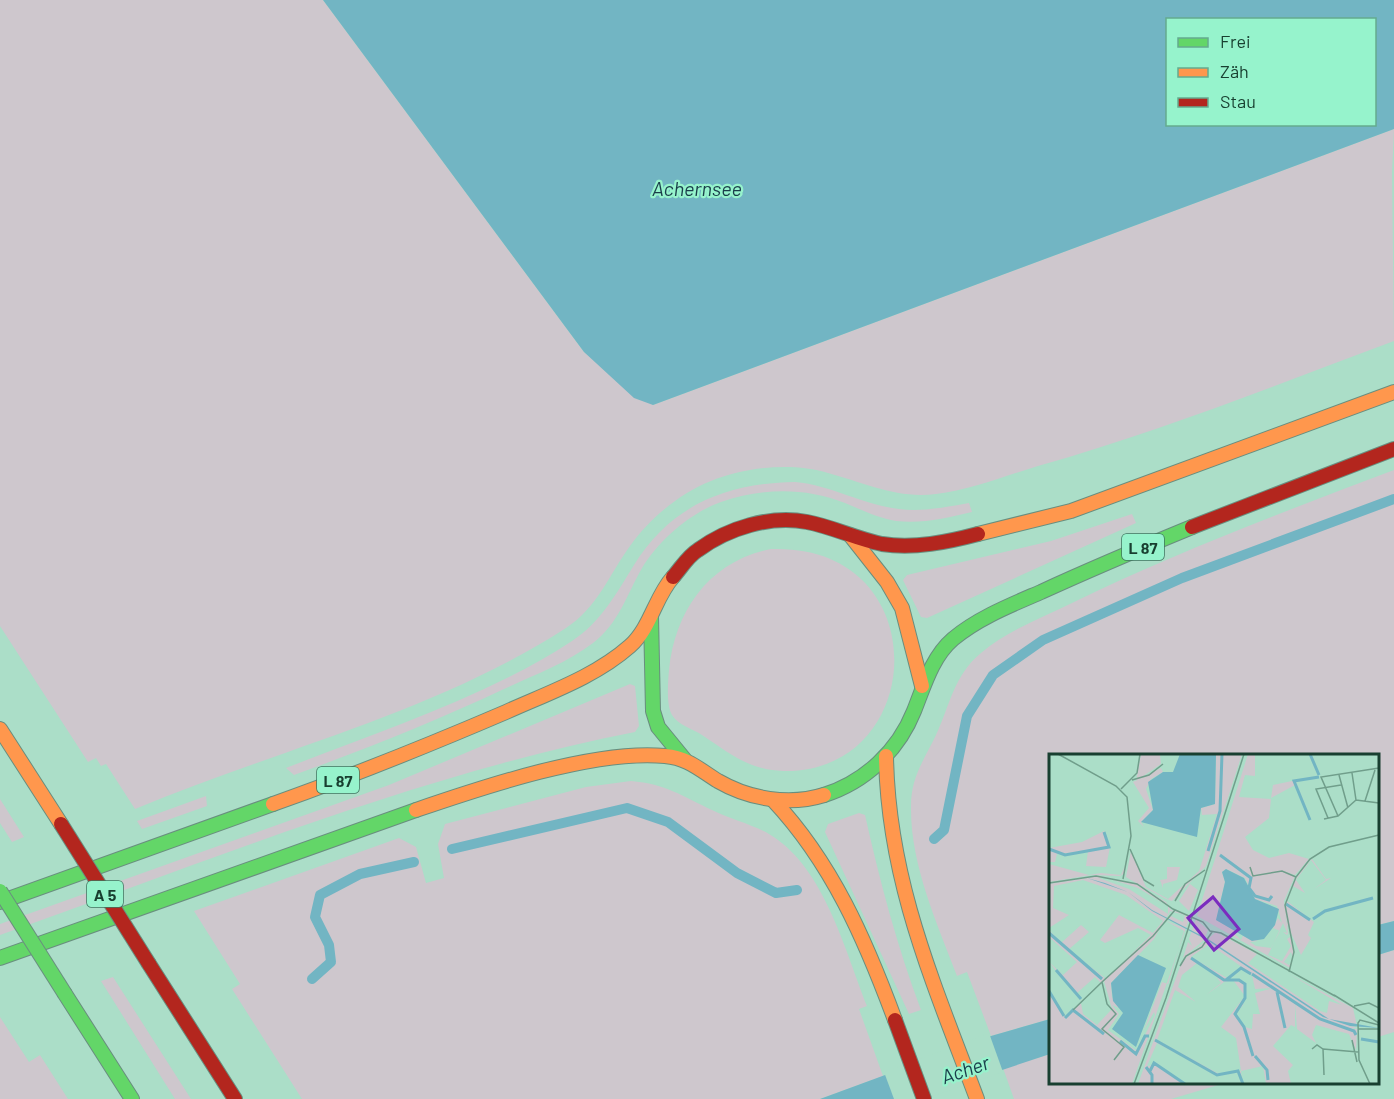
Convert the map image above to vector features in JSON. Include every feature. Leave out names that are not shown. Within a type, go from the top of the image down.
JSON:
[{"type":"main road","points":[[850,535],[887,582],[902,609],[922,686],[907,728],[886,756],[858,779],[831,793],[815,798],[773,800],[730,787],[686,760],[658,727],[653,711],[651,616],[681,564],[697,550],[730,531],[768,520],[807,522],[883,544],[920,545],[1008,528],[1071,511],[1394,392]]},
{"type":"main road","name":"L 87","points":[[922,686],[935,660],[958,634],[1009,607],[1128,553],[1394,449]]},
{"type":"main road","name":"L 87","points":[[0,902],[382,765],[492,719],[611,662],[632,644],[651,616]]},
{"type":"main road","name":"A 5","points":[[0,729],[235,1099]]},
{"type":"main road","points":[[0,958],[461,796],[550,772],[604,761],[644,756],[686,760]]},
{"type":"main road","points":[[886,756],[886,795],[899,868],[909,907],[977,1099]]},
{"type":"main road","points":[[773,800],[801,827],[816,849],[873,965],[924,1099]]},
{"type":"main road","points":[[0,891],[132,1099]]},
{"type":"shaded area","points":[[0,0],[323,0],[584,352],[653,405],[1394,129],[1392,173],[1394,341],[1128,438],[949,492],[922,495],[894,492],[828,473],[784,467],[754,469],[711,481],[688,492],[646,526],[594,601],[577,620],[516,657],[410,707],[135,809],[106,764],[101,766],[96,758],[88,762],[0,626]]},
{"type":"shaded area","points":[[1394,470],[1394,921],[1379,925],[1379,754],[1049,754],[1049,1019],[991,1036],[967,972],[957,976],[941,935],[920,871],[912,828],[913,786],[954,691],[972,662],[1002,638],[1111,584],[1231,533]]},
{"type":"shaded area","points":[[795,482],[821,487],[886,507],[916,510],[969,503],[972,512],[925,521],[896,521],[876,516],[830,498],[783,491],[752,494],[721,502],[687,520],[657,547],[642,568],[616,618],[593,643],[572,657],[478,701],[374,745],[294,775],[286,768],[432,712],[540,661],[572,641],[600,616],[649,544],[683,513],[703,501],[724,493],[770,483]]},
{"type":"shaded area","points":[[1132,514],[1136,523],[927,618],[921,617],[903,580],[907,575],[1051,541]]},
{"type":"shaded area","points":[[771,549],[825,557],[864,582],[887,617],[894,659],[887,700],[866,737],[831,762],[783,771],[750,764],[682,724],[672,715],[668,699],[669,670],[679,627],[699,592],[730,565],[749,555]]},
{"type":"shaded area","points":[[630,684],[635,686],[639,726],[635,732],[473,771],[393,796],[314,822],[0,935],[0,924],[389,785]]},
{"type":"shaded area","points":[[631,781],[664,788],[754,827],[778,840],[795,855],[809,873],[833,916],[867,1006],[859,1009],[883,1076],[820,1099],[302,1099],[232,989],[240,984],[194,911],[399,838],[416,847],[426,883],[444,878],[438,844],[445,824],[586,787]]},
{"type":"shaded area","points":[[206,796],[207,806],[142,829],[137,821]]},
{"type":"shaded area","points":[[0,799],[24,837],[12,842],[0,823]]},
{"type":"shaded area","points":[[859,813],[865,815],[890,914],[921,1010],[909,1014],[825,832],[828,824]]},
{"type":"shaded area","points":[[1394,950],[1394,1032],[1379,1037],[1379,955]]},
{"type":"shaded area","points":[[113,977],[191,1099],[175,1099],[101,981]]},
{"type":"shaded area","points":[[0,1017],[29,1062],[40,1055],[68,1099],[0,1099]]},
{"type":"shaded area","points":[[1049,1054],[1049,1084],[1222,1084],[1171,1099],[1014,1099],[1003,1068]]},
{"type":"water","name":"Achernsee","points":[[323,0],[1394,0],[1394,129],[653,405],[634,398],[584,352]]},
{"type":"water","points":[[1394,921],[1394,950],[1379,955],[1379,925]]},
{"type":"water","name":"Acher","points":[[1049,1019],[1049,1054],[915,1099],[820,1099],[991,1036]]},
{"type":"pier","points":[[989,1033],[1003,1072],[924,1099],[894,1099],[884,1072]]},
{"type":"waterway","points":[[934,839],[944,830],[967,716],[993,675],[1043,640],[1182,578],[1394,499]]},
{"type":"waterway","points":[[452,849],[627,808],[668,822],[737,873],[776,893],[797,890]]},
{"type":"waterway","points":[[312,979],[331,962],[329,945],[315,917],[320,895],[360,874],[414,862]]},
{"type":"traffic: fast","points":[[824,795],[853,782],[889,752],[907,726],[939,654],[963,631],[1007,607],[1192,527]]},
{"type":"traffic: fast","points":[[651,616],[653,711],[658,727],[685,760]]},
{"type":"traffic: fast","points":[[0,902],[273,804]]},
{"type":"traffic: fast","points":[[0,958],[416,810]]},
{"type":"traffic: fast","points":[[0,891],[65,994]]},
{"type":"traffic: fast","points":[[65,994],[132,1099]]},
{"type":"traffic: slow","points":[[978,534],[1071,511],[1394,392]]},
{"type":"traffic: slow","points":[[850,535],[887,582],[902,608],[922,686]]},
{"type":"traffic: slow","points":[[273,804],[419,748],[571,684],[602,667],[637,638],[673,577]]},
{"type":"traffic: slow","points":[[0,729],[61,824]]},
{"type":"traffic: slow","points":[[416,810],[540,772],[606,758],[637,755],[680,759],[730,787],[770,799],[797,800],[824,795]]},
{"type":"traffic: slow","points":[[886,756],[889,802],[904,889],[930,973],[977,1099]]},
{"type":"traffic: slow","points":[[773,800],[813,850],[845,903],[872,960],[895,1020]]},
{"type":"traffic: jam","points":[[1192,527],[1394,449]]},
{"type":"traffic: jam","points":[[673,577],[691,555],[710,542],[722,535],[764,522],[779,520],[807,522],[873,542],[906,546],[931,544],[978,534]]},
{"type":"traffic: jam","points":[[61,824],[149,964]]},
{"type":"traffic: jam","points":[[149,964],[235,1099]]},
{"type":"traffic: jam","points":[[895,1020],[924,1099]]}]
